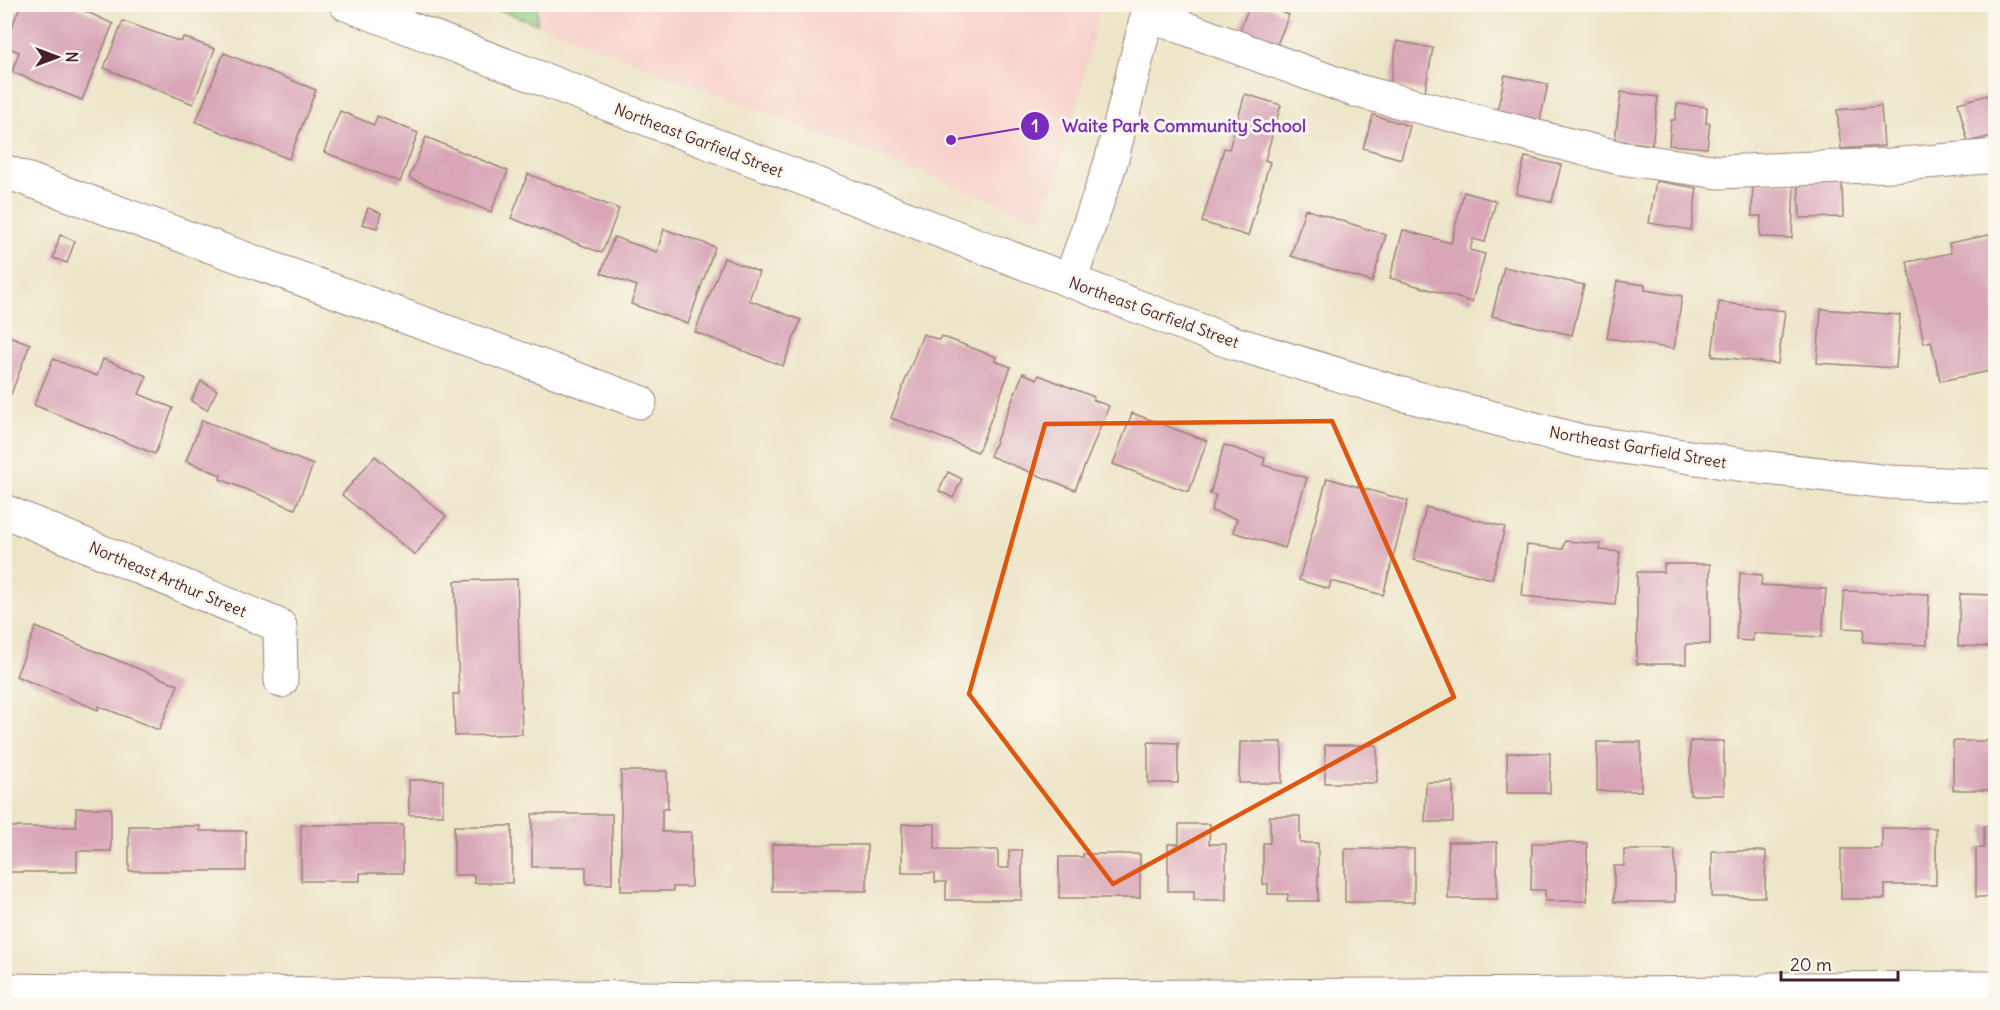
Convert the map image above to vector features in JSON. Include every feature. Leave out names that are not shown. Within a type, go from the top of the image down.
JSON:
[{"type":"street","name":"Northeast Garfield Street","points":[[346,4],[1228,341],[1402,394],[1581,441],[1758,467],[1889,482],[1995,486]]},
{"type":"street","points":[[1070,281],[1111,162],[1150,10],[1354,90],[1620,158],[1719,172],[1891,165],[1995,156]]},
{"type":"street","points":[[4,171],[640,402]]},
{"type":"street","name":"Northeast Arthur Street","points":[[4,511],[280,626],[281,681]]},
{"type":"street","points":[[4,990],[722,999],[1760,993],[1772,989],[1995,988]]},
{"type":"highlighted area","points":[[1332,421],[1454,697],[1113,884],[969,694],[1045,424]]},
{"type":"shaded area","points":[[537,4],[1101,5],[1076,110],[1042,220],[537,24]]},
{"type":"green space","points":[[486,5],[537,5],[537,24]]},
{"type":"building","points":[[21,4],[70,4],[113,24],[82,100],[12,72],[19,52],[4,46]]},
{"type":"building","points":[[1250,4],[1262,4],[1289,15],[1274,52],[1237,38]]},
{"type":"building","points":[[123,21],[181,42],[183,37],[215,49],[193,104],[104,68]]},
{"type":"building","points":[[1397,41],[1433,48],[1425,91],[1390,85]]},
{"type":"building","points":[[224,53],[316,90],[289,159],[196,122]]},
{"type":"building","points":[[1505,75],[1548,84],[1539,125],[1496,116]]},
{"type":"building","points":[[1621,92],[1658,97],[1652,145],[1615,140]]},
{"type":"building","points":[[1996,93],[1996,135],[1968,142],[1958,103]]},
{"type":"building","points":[[1245,94],[1281,105],[1265,160],[1270,162],[1248,236],[1202,222],[1224,148],[1229,149]]},
{"type":"building","points":[[1677,104],[1707,107],[1706,123],[1710,123],[1707,148],[1669,145],[1671,120],[1675,120]]},
{"type":"building","points":[[1881,106],[1884,146],[1841,149],[1837,110]]},
{"type":"building","points":[[340,111],[374,125],[377,116],[418,133],[400,182],[324,152]]},
{"type":"building","points":[[1373,115],[1410,126],[1401,159],[1363,148]]},
{"type":"building","points":[[426,137],[508,171],[491,212],[409,178]]},
{"type":"building","points":[[1525,157],[1561,165],[1552,202],[1516,194]]},
{"type":"building","points":[[528,174],[619,209],[602,253],[511,218]]},
{"type":"building","points":[[1842,180],[1843,217],[1800,218],[1798,182]]},
{"type":"building","points":[[1656,181],[1697,188],[1691,230],[1649,223]]},
{"type":"building","points":[[1753,181],[1794,183],[1792,238],[1760,237],[1761,216],[1752,216]]},
{"type":"building","points":[[1464,192],[1496,201],[1485,242],[1473,239],[1470,250],[1485,254],[1472,302],[1390,278],[1403,230],[1451,243]]},
{"type":"building","points":[[368,208],[381,213],[377,228],[362,224]]},
{"type":"building","points":[[1305,209],[1386,235],[1372,282],[1291,256]]},
{"type":"building","points":[[664,229],[715,247],[688,324],[631,304],[637,286],[601,273],[614,237],[657,252]]},
{"type":"building","points":[[1994,234],[1996,370],[1940,381],[1931,341],[1924,343],[1907,262],[1951,253],[1949,243]]},
{"type":"building","points":[[60,235],[75,241],[67,263],[53,258]]},
{"type":"building","points":[[724,258],[759,272],[749,300],[801,320],[783,366],[695,332]]},
{"type":"building","points":[[1504,267],[1584,285],[1572,335],[1492,316]]},
{"type":"building","points":[[1617,281],[1645,285],[1645,290],[1682,296],[1674,349],[1607,338]]},
{"type":"building","points":[[1719,302],[1785,311],[1778,364],[1712,356]]},
{"type":"building","points":[[1821,309],[1900,315],[1896,368],[1817,363]]},
{"type":"building","points":[[4,334],[30,344],[11,394],[4,391]]},
{"type":"building","points":[[923,334],[939,340],[941,336],[996,357],[995,361],[1011,367],[978,452],[891,418]]},
{"type":"building","points":[[53,359],[97,376],[103,359],[147,376],[139,394],[173,408],[155,454],[34,405]]},
{"type":"building","points":[[1023,373],[1037,379],[1039,375],[1094,397],[1093,400],[1109,406],[1075,490],[990,456]]},
{"type":"building","points":[[201,381],[217,390],[207,410],[191,401]]},
{"type":"building","points":[[1132,413],[1207,441],[1189,492],[1113,464]]},
{"type":"building","points":[[202,420],[313,465],[295,509],[220,479],[221,475],[186,461]]},
{"type":"building","points":[[1224,445],[1265,458],[1263,465],[1307,478],[1285,548],[1233,532],[1237,519],[1211,511],[1216,495],[1210,494]]},
{"type":"building","points":[[375,456],[446,516],[415,555],[342,495]]},
{"type":"building","points":[[948,472],[962,479],[953,498],[939,491]]},
{"type":"building","points":[[1327,478],[1408,501],[1383,595],[1331,581],[1329,589],[1299,580]]},
{"type":"building","points":[[1426,507],[1505,527],[1492,579],[1414,560]]},
{"type":"building","points":[[1565,541],[1601,544],[1600,550],[1620,552],[1615,605],[1522,596],[1527,545],[1563,549]]},
{"type":"building","points":[[1664,564],[1710,564],[1710,644],[1686,644],[1686,664],[1637,664],[1637,572],[1664,572]]},
{"type":"building","points":[[1740,573],[1762,575],[1761,585],[1826,589],[1822,637],[1753,633],[1753,641],[1736,640]]},
{"type":"building","points":[[517,579],[522,734],[455,736],[453,694],[459,694],[455,581]]},
{"type":"building","points":[[1844,591],[1929,594],[1927,645],[1863,642],[1864,629],[1843,628]]},
{"type":"building","points":[[1960,594],[1996,595],[1996,647],[1958,646]]},
{"type":"building","points":[[36,627],[178,685],[159,730],[99,706],[98,710],[16,676]]},
{"type":"building","points":[[1690,741],[1724,741],[1724,795],[1690,795]]},
{"type":"building","points":[[1953,741],[1996,741],[1996,790],[1953,790]]},
{"type":"building","points":[[1148,742],[1178,743],[1178,783],[1148,783]]},
{"type":"building","points":[[1240,742],[1282,742],[1282,783],[1239,783]]},
{"type":"building","points":[[1597,742],[1641,742],[1641,791],[1597,791]]},
{"type":"building","points":[[1325,745],[1377,745],[1377,783],[1325,783]]},
{"type":"building","points":[[1507,753],[1550,753],[1550,793],[1507,793]]},
{"type":"building","points":[[621,771],[667,771],[668,809],[662,809],[662,832],[691,832],[691,887],[673,887],[673,891],[621,891]]},
{"type":"building","points":[[409,780],[443,780],[443,815],[409,815]]},
{"type":"building","points":[[1426,782],[1453,782],[1453,822],[1425,822]]},
{"type":"building","points":[[76,808],[111,808],[111,851],[77,851],[77,872],[6,872],[6,827],[76,827]]},
{"type":"building","points":[[532,814],[612,814],[612,884],[586,884],[586,867],[532,867]]},
{"type":"building","points":[[1270,816],[1300,816],[1300,843],[1318,843],[1318,901],[1287,901],[1288,894],[1268,894],[1268,884],[1263,884],[1263,843],[1270,843]]},
{"type":"building","points":[[902,824],[935,824],[935,849],[998,850],[998,868],[1009,868],[1009,850],[1022,850],[1022,900],[946,900],[946,882],[935,882],[935,873],[902,873]]},
{"type":"building","points":[[1179,824],[1210,824],[1209,844],[1226,844],[1226,900],[1194,900],[1194,891],[1168,891],[1168,844],[1179,844]]},
{"type":"building","points":[[301,825],[403,825],[403,873],[360,873],[360,881],[301,881]]},
{"type":"building","points":[[129,826],[200,826],[200,831],[246,831],[246,871],[129,871]]},
{"type":"building","points":[[454,826],[512,826],[512,883],[474,883],[474,875],[454,875]]},
{"type":"building","points":[[1984,826],[1996,826],[1996,897],[1976,897],[1976,848],[1984,848]]},
{"type":"building","points":[[1882,828],[1936,828],[1936,885],[1885,885],[1885,899],[1841,899],[1841,849],[1882,849]]},
{"type":"building","points":[[1448,842],[1497,842],[1497,899],[1448,899]]},
{"type":"building","points":[[1532,843],[1587,843],[1587,901],[1545,901],[1545,890],[1531,890]]},
{"type":"building","points":[[772,844],[867,845],[867,891],[772,891]]},
{"type":"building","points":[[1345,849],[1414,849],[1414,902],[1345,902]]},
{"type":"building","points":[[1624,850],[1675,850],[1675,902],[1614,902],[1614,866],[1624,866]]},
{"type":"building","points":[[1712,851],[1766,851],[1765,897],[1712,897]]},
{"type":"building","points":[[1083,854],[1140,854],[1140,898],[1059,898],[1059,857],[1083,857]]},
{"type":"place","name":"Waite Park Community School","points":[[951,140]]}]
